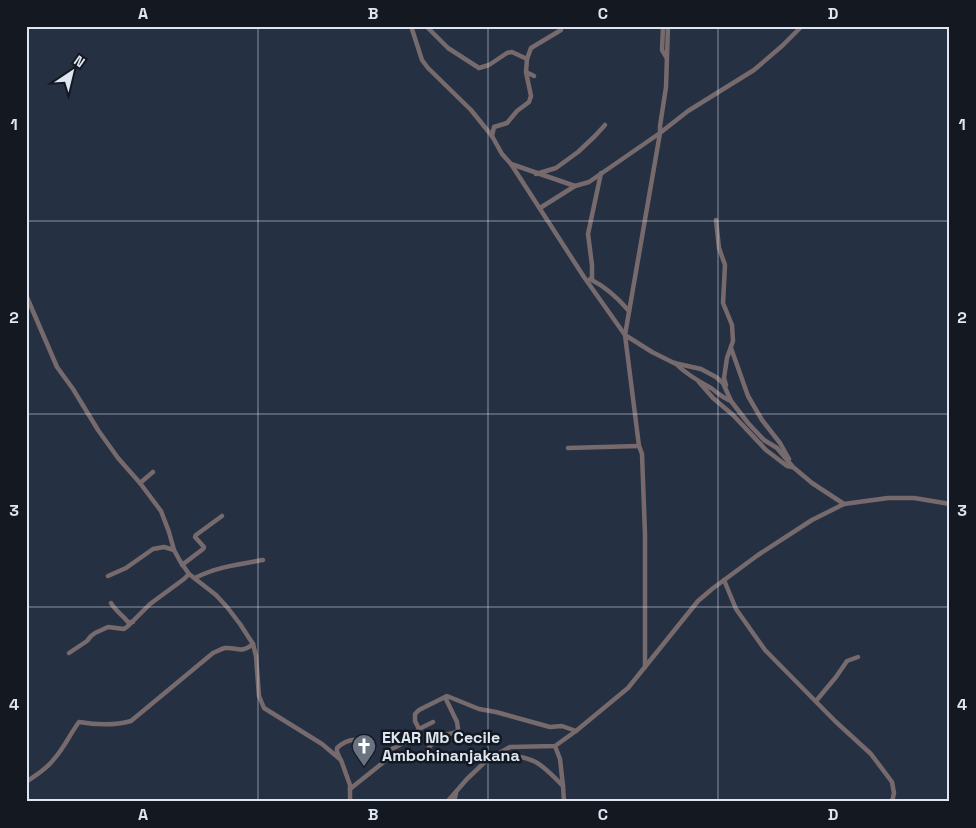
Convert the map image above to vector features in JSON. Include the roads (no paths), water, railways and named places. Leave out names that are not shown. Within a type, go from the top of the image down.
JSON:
[{"type":"street","points":[[411,26],[422,60],[471,110],[492,136],[584,277],[625,335],[674,363],[701,369],[723,383],[732,401],[764,440],[776,448],[793,467],[812,483],[844,504]]},
{"type":"street","points":[[426,26],[448,48],[479,68],[489,65],[512,52],[527,59]]},
{"type":"street","points":[[663,26],[662,50],[666,58]]},
{"type":"street","points":[[645,667],[645,534],[642,454],[639,446],[625,335],[660,133],[666,87],[668,26]]},
{"type":"street","points":[[540,208],[575,186],[589,182],[602,174],[688,111],[754,70],[802,26]]},
{"type":"street","points":[[492,136],[494,127],[507,123],[517,110],[529,102],[531,96],[526,72],[527,59],[531,48],[561,30]]},
{"type":"street","points":[[526,72],[534,76]]},
{"type":"street","points":[[536,174],[556,168],[578,152],[605,125]]},
{"type":"street","points":[[511,164],[575,186]]},
{"type":"street","points":[[592,280],[588,234],[602,174]]},
{"type":"street","points":[[716,220],[719,248],[725,265],[723,303],[732,325],[734,341],[726,358],[724,378],[732,401]]},
{"type":"street","points":[[584,277],[592,280],[616,296],[629,311]]},
{"type":"street","points":[[26,295],[58,366],[98,430],[161,511],[174,550],[182,565],[189,574],[216,595],[227,607],[253,644],[256,656],[259,696],[264,708],[322,744],[341,760]]},
{"type":"street","points":[[730,348],[748,396],[762,420],[780,443],[793,467]]},
{"type":"street","points":[[674,363],[699,382],[725,399],[732,401]]},
{"type":"street","points":[[699,382],[766,450],[787,466],[793,467]]},
{"type":"street","points":[[568,448],[639,446]]},
{"type":"street","points":[[140,483],[153,472]]},
{"type":"street","points":[[447,802],[487,760],[510,747],[555,746],[576,731],[628,688],[698,601],[758,555],[812,520],[844,504],[888,498],[914,498],[950,504]]},
{"type":"street","points":[[182,565],[204,547],[196,535],[222,516]]},
{"type":"street","points":[[108,576],[126,568],[153,549],[164,547],[174,550]]},
{"type":"street","points":[[195,578],[217,569],[263,560]]},
{"type":"street","points":[[69,653],[87,641],[90,636],[108,627],[124,629],[140,612],[189,574]]},
{"type":"street","points":[[724,580],[736,610],[765,650],[871,754],[892,782],[894,793],[892,802]]},
{"type":"street","points":[[111,603],[128,622],[132,622]]},
{"type":"street","points":[[26,782],[46,769],[56,758],[79,722],[100,726],[123,724],[131,721],[213,653],[225,648],[248,649],[253,644]]},
{"type":"street","points":[[816,700],[847,661],[858,656]]},
{"type":"street","points":[[419,729],[415,721],[415,714],[419,710],[447,696],[479,709],[550,727],[562,726],[576,731]]},
{"type":"street","points":[[426,752],[432,742],[438,738],[457,732],[457,722],[445,697]]},
{"type":"street","points":[[350,789],[390,757],[392,749],[407,741],[419,729],[433,722]]},
{"type":"street","points":[[350,802],[350,785],[337,748],[349,740],[368,742]]},
{"type":"street","points":[[555,746],[560,759],[564,802]]},
{"type":"street","points":[[500,753],[534,760],[545,767],[563,786]]},
{"type":"street","points":[[454,802],[456,793]]},
{"type":"place","name":"EKAR Mb Cecile Ambohinanjakana","points":[[364,767]]}]
